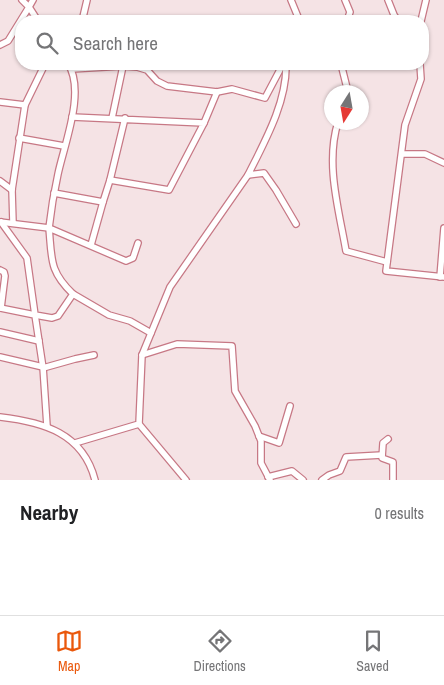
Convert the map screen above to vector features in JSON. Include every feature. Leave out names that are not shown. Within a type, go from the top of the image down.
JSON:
[{"type":"street","points":[[22,0],[34,15]]},
{"type":"street","points":[[25,15],[33,0]]},
{"type":"street","points":[[84,15],[87,0]]},
{"type":"street","points":[[291,0],[297,15]]},
{"type":"street","points":[[345,0],[350,12],[349,15]]},
{"type":"street","points":[[388,0],[394,15]]},
{"type":"street","points":[[422,15],[426,0]]},
{"type":"street","points":[[0,45],[8,41],[15,30]]},
{"type":"street","points":[[13,224],[12,190],[24,105],[43,70]]},
{"type":"street","points":[[71,70],[75,89],[72,117],[54,193],[49,228],[54,269],[60,282],[73,294],[109,315],[130,321],[151,334]]},
{"type":"street","points":[[112,118],[122,70]]},
{"type":"street","points":[[147,70],[157,81],[167,86],[217,92],[232,89],[265,98],[281,70]]},
{"type":"street","points":[[186,480],[139,424],[142,354],[170,287],[248,175],[271,131],[286,78],[285,70]]},
{"type":"street","points":[[342,70],[346,85]]},
{"type":"street","points":[[420,70],[421,79],[406,125],[386,271],[442,277],[444,228]]},
{"type":"street","points":[[110,180],[169,190],[204,123],[217,92]]},
{"type":"street","points":[[0,102],[24,105]]},
{"type":"street","points":[[72,117],[204,123]]},
{"type":"street","points":[[90,245],[110,180],[126,118]]},
{"type":"street","points":[[337,130],[332,156],[346,251],[387,262]]},
{"type":"street","points":[[19,138],[64,146]]},
{"type":"street","points":[[402,154],[425,154],[444,163]]},
{"type":"street","points":[[248,175],[264,174],[296,224]]},
{"type":"street","points":[[0,181],[12,190]]},
{"type":"street","points":[[54,193],[103,202]]},
{"type":"street","points":[[0,222],[49,228],[126,261],[133,258],[138,243]]},
{"type":"street","points":[[0,222],[27,258],[43,368],[47,426]]},
{"type":"street","points":[[0,270],[4,272],[4,276],[0,308],[55,317],[73,294]]},
{"type":"street","points":[[0,332],[39,341]]},
{"type":"street","points":[[142,354],[178,344],[232,346],[235,391],[255,426],[261,441],[261,463],[269,479],[292,471],[303,480]]},
{"type":"street","points":[[43,368],[94,355]]},
{"type":"street","points":[[0,357],[40,365],[43,368]]},
{"type":"street","points":[[259,436],[279,442],[290,406]]},
{"type":"street","points":[[0,417],[47,426],[75,442],[92,468],[95,480]]},
{"type":"street","points":[[75,442],[139,424]]},
{"type":"street","points":[[388,439],[382,443],[382,458],[393,462],[394,480]]},
{"type":"street","points":[[322,480],[340,471],[346,457],[382,455]]}]
